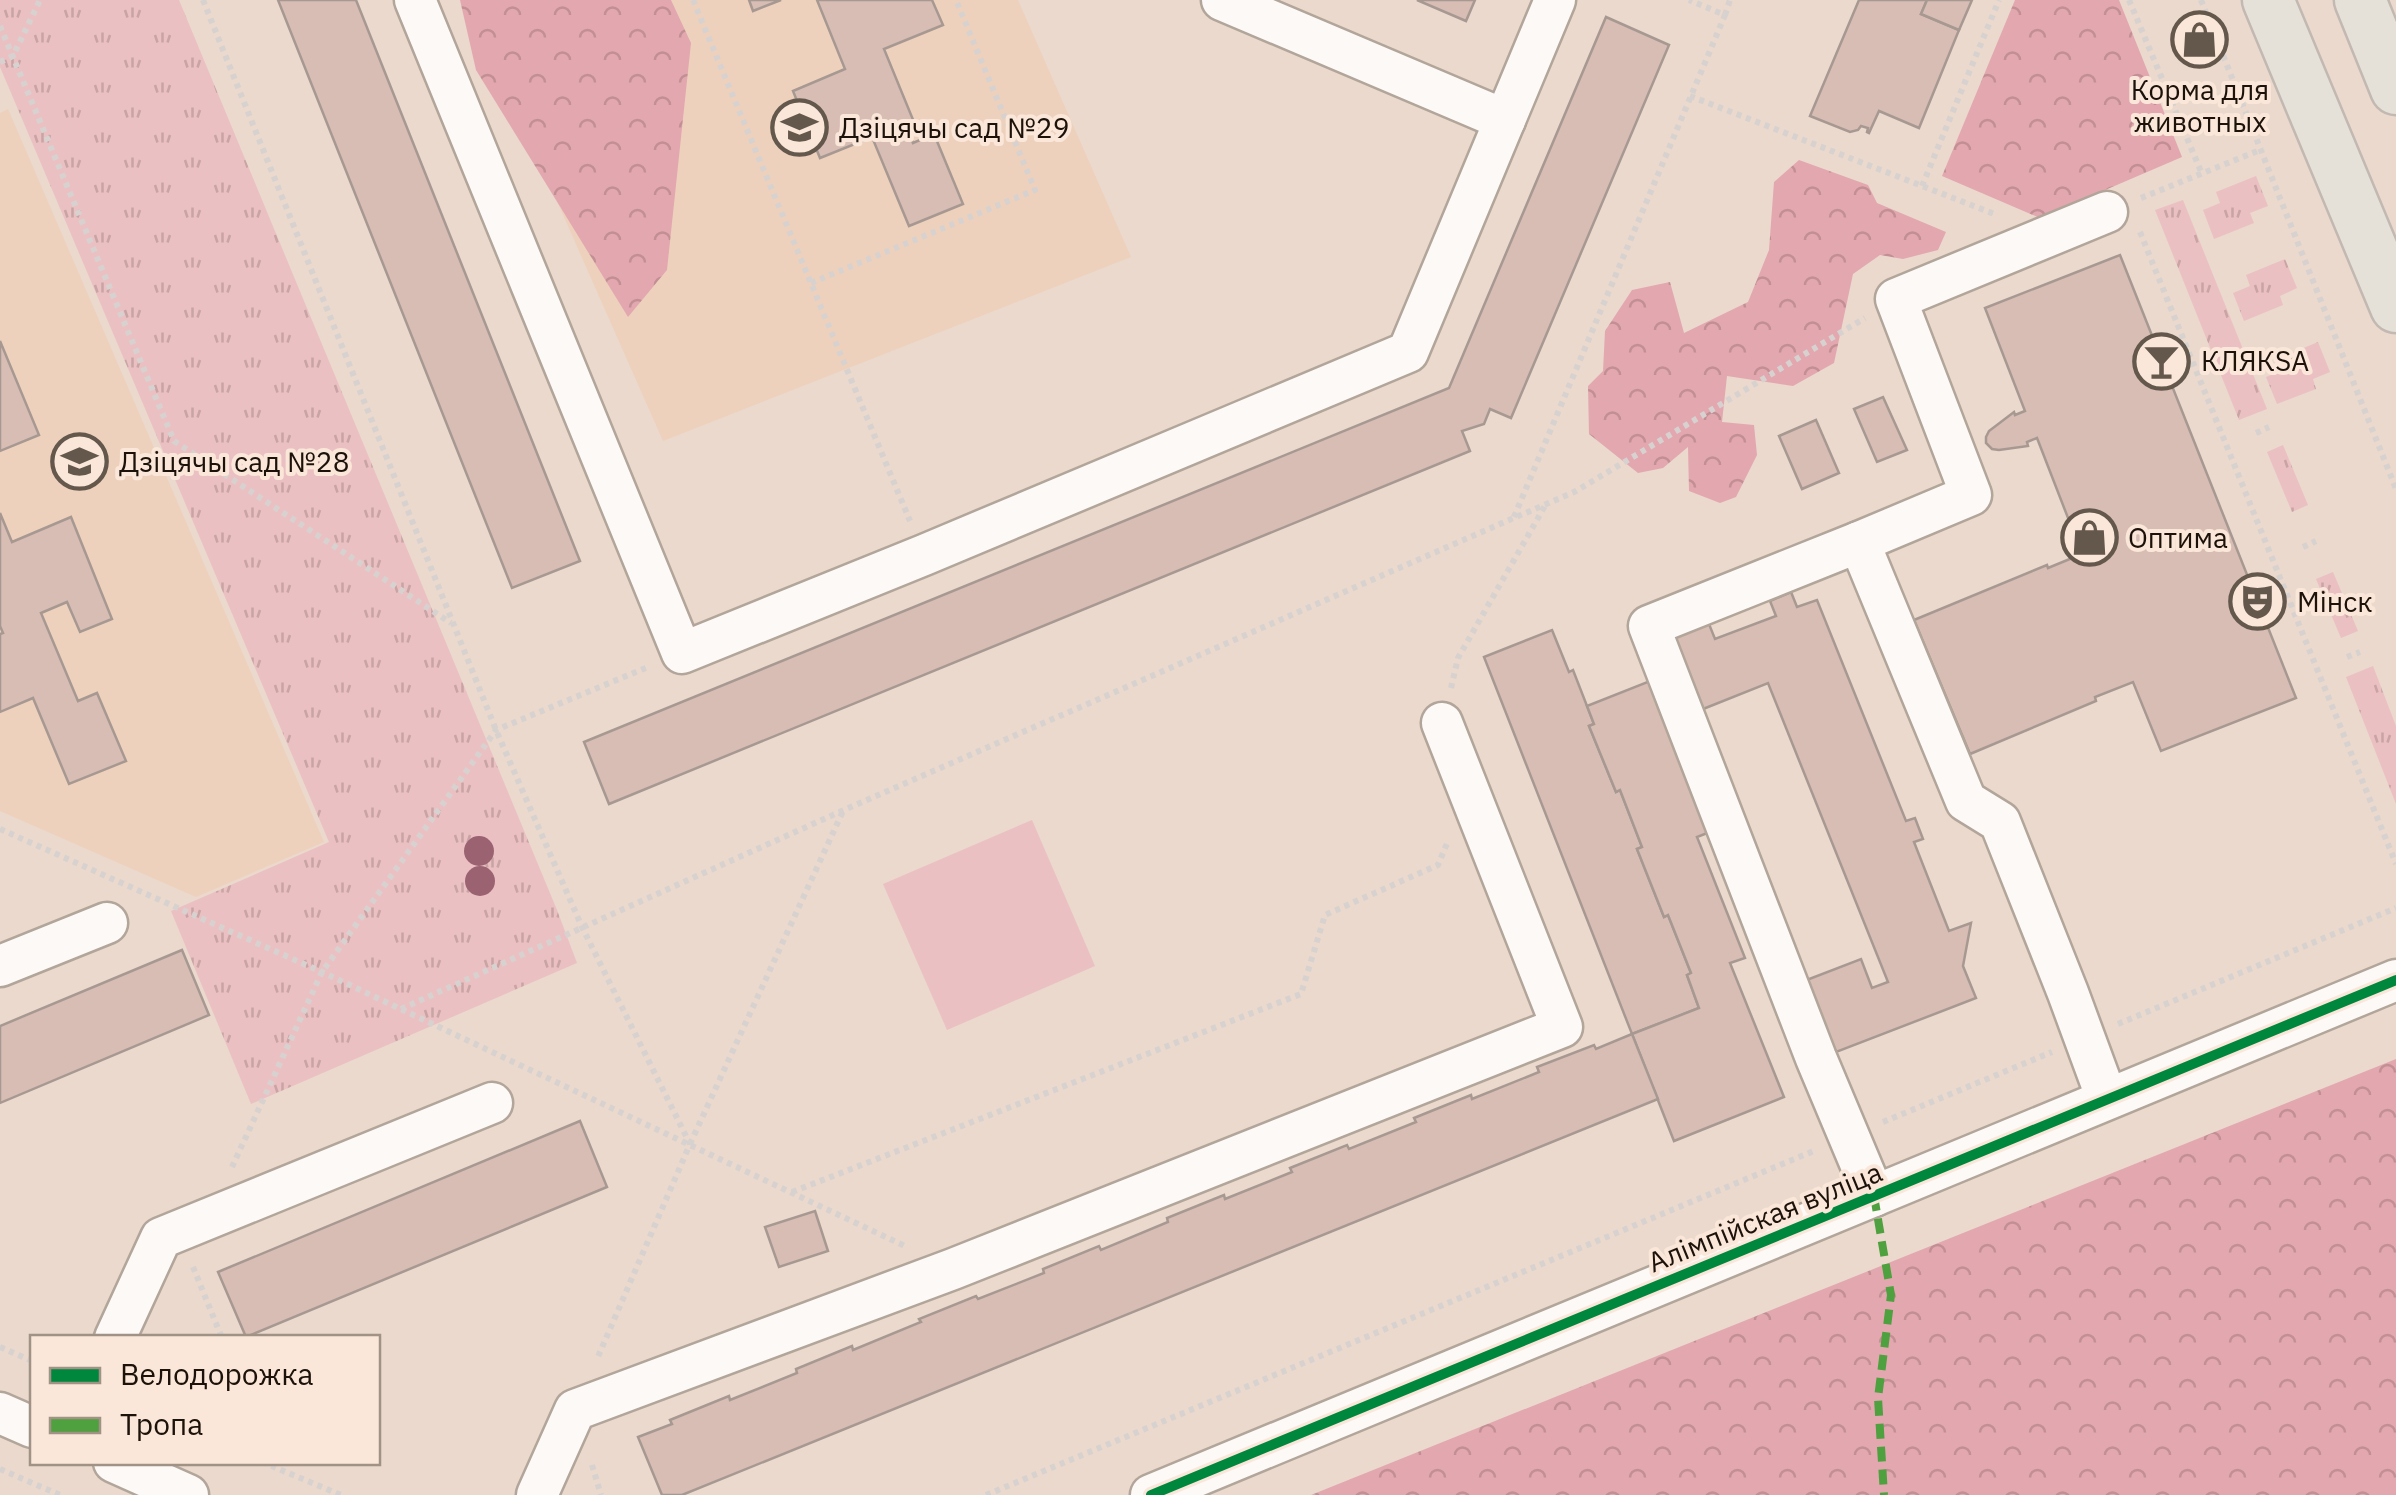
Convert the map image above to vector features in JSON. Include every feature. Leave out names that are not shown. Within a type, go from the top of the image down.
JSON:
[{"type":"main road","points":[[2268,0],[2396,307]]},
{"type":"main road","points":[[2360,0],[2396,89]]},
{"type":"street","points":[[415,0],[682,653],[1408,352],[1554,0]]},
{"type":"street","points":[[1222,0],[1505,120]]},
{"type":"street","points":[[1874,1196],[1816,1058],[1649,626],[1971,495],[1896,299],[2117,208]]},
{"type":"street","points":[[1860,542],[1966,801],[2000,822],[2107,1099]]},
{"type":"street","points":[[537,1495],[575,1410],[953,1269],[1562,1027],[1442,723]]},
{"type":"street","points":[[0,966],[107,923]]},
{"type":"street","name":"Алімпійская вуліца","points":[[1151,1495],[2396,980]]},
{"type":"street","points":[[116,1335],[161,1238],[492,1103]]},
{"type":"street","points":[[0,1413],[30,1426]]},
{"type":"street","points":[[121,1465],[188,1495]]},
{"type":"path","points":[[0,62],[13,56],[40,0]]},
{"type":"path","points":[[204,0],[496,730],[582,928],[690,1144]]},
{"type":"path","points":[[693,0],[924,555]]},
{"type":"path","points":[[810,283],[1035,190],[956,0]]},
{"type":"path","points":[[1689,0],[1724,15]]},
{"type":"path","points":[[1514,518],[1730,0]]},
{"type":"path","points":[[1922,186],[1998,0]]},
{"type":"path","points":[[2130,0],[2202,174]]},
{"type":"path","points":[[2201,0],[2396,490]]},
{"type":"path","points":[[0,26],[174,441],[452,623]]},
{"type":"path","points":[[2156,64],[2172,70]]},
{"type":"path","points":[[2222,89],[2239,95]]},
{"type":"path","points":[[1690,96],[2049,236]]},
{"type":"path","points":[[2260,150],[2117,208],[2396,864]]},
{"type":"path","points":[[401,1009],[844,810],[1576,490],[1896,299]]},
{"type":"path","points":[[2256,432],[2268,427]]},
{"type":"path","points":[[1442,723],[1458,658],[1546,503]]},
{"type":"path","points":[[2303,547],[2316,541]]},
{"type":"path","points":[[2348,658],[2360,652]]},
{"type":"path","points":[[221,1335],[193,1267],[209,1218],[322,972],[496,730],[682,653]]},
{"type":"path","points":[[791,1192],[1302,994],[1325,915],[1438,865],[1470,793]]},
{"type":"path","points":[[575,1410],[690,1144],[844,810]]},
{"type":"path","points":[[0,829],[322,972],[953,1269]]},
{"type":"path","points":[[986,1495],[2396,908]]},
{"type":"path","points":[[0,1347],[30,1360]]},
{"type":"path","points":[[273,1465],[341,1495]]},
{"type":"path","points":[[0,1470],[60,1495]]},
{"type":"shaded area","name":"Дзіцячы сад №29","points":[[468,0],[1018,0],[1131,257],[663,441]]},
{"type":"shaded area","name":"Дзіцячы сад №28","points":[[8,109],[324,842],[196,897],[0,811],[0,113]]},
{"type":"green space","points":[[0,0],[179,0],[577,963],[251,1104],[171,911],[329,842],[0,67]]},
{"type":"green space","points":[[460,0],[671,0],[691,43],[667,270],[628,317],[476,70]]},
{"type":"green space","points":[[2015,0],[2119,0],[2182,157],[2040,218],[1942,176]]},
{"type":"green space","points":[[1799,160],[1868,185],[1877,203],[1946,232],[1938,250],[1903,259],[1880,255],[1853,274],[1834,363],[1793,386],[1727,376],[1722,422],[1754,425],[1757,455],[1736,497],[1720,503],[1689,491],[1688,447],[1663,468],[1638,473],[1589,434],[1588,386],[1603,371],[1605,331],[1632,290],[1670,282],[1684,333],[1748,302],[1769,250],[1774,182]]},
{"type":"green space","points":[[2256,176],[2268,206],[2250,213],[2254,223],[2214,239],[2203,210],[2220,203],[2216,192]]},
{"type":"green space","points":[[2183,200],[2267,409],[2239,420],[2155,210]]},
{"type":"green space","points":[[2285,259],[2297,288],[2280,296],[2283,305],[2244,321],[2233,293],[2250,286],[2246,275]]},
{"type":"green space","points":[[2318,342],[2330,372],[2313,379],[2316,389],[2277,404],[2266,377],[2283,370],[2279,358]]},
{"type":"green space","points":[[2283,445],[2308,505],[2292,512],[2267,452]]},
{"type":"green space","points":[[2333,572],[2358,631],[2341,638],[2316,579]]},
{"type":"green space","points":[[2373,666],[2396,726],[2396,804],[2346,677]]},
{"type":"green space","points":[[1032,820],[1095,966],[947,1030],[883,884]]},
{"type":"green space","points":[[2396,1059],[2396,1495],[1311,1495]]},
{"type":"building","points":[[278,0],[356,0],[580,561],[512,588]]},
{"type":"building","points":[[749,0],[781,0],[753,11]]},
{"type":"building","points":[[817,0],[932,0],[943,25],[884,49],[916,127],[908,130],[913,143],[934,134],[963,204],[909,226],[872,137],[820,158],[793,91],[845,69]]},
{"type":"building","points":[[1417,0],[1475,0],[1466,21]]},
{"type":"building","points":[[1859,0],[1927,0],[1921,14],[1959,30],[1919,128],[1879,111],[1869,133],[1868,128],[1861,126],[1850,132],[1810,116]]},
{"type":"building","points":[[1927,0],[1972,0],[1959,30],[1921,14]]},
{"type":"building","points":[[1606,17],[1669,45],[1511,418],[1490,409],[1484,424],[1462,431],[1470,451],[609,804],[584,742],[1449,388]]},
{"type":"building","points":[[2120,255],[2296,698],[2161,751],[2133,682],[1970,754],[1914,620],[2082,554],[2037,438],[2027,442],[2028,446],[1999,450],[1986,443],[1989,431],[2014,412],[2015,415],[2025,411],[1985,308]]},
{"type":"building","points":[[0,341],[39,435],[0,451]]},
{"type":"building","points":[[1883,397],[1907,450],[1877,462],[1854,409]]},
{"type":"building","points":[[1816,420],[1839,473],[1802,489],[1779,436]]},
{"type":"building","points":[[0,513],[12,542],[71,517],[112,619],[80,632],[67,602],[41,613],[78,701],[97,693],[126,761],[69,784],[33,698],[0,712]]},
{"type":"building","points":[[1791,592],[1797,607],[1817,600],[1906,821],[1915,818],[1923,839],[1914,842],[1949,931],[1971,923],[1963,966],[1976,998],[1831,1054],[1804,981],[1861,959],[1872,988],[1888,982],[1768,683],[1698,711],[1670,639],[1709,624],[1715,639],[1776,616],[1770,601]]},
{"type":"building","points":[[1552,630],[1569,672],[1573,670],[1594,724],[1589,726],[1616,792],[1620,790],[1642,847],[1637,849],[1691,973],[1687,975],[1699,1008],[1632,1034],[1484,657]]},
{"type":"building","points":[[1655,679],[1715,830],[1697,837],[1745,958],[1730,963],[1784,1097],[1674,1141],[1632,1034],[1699,1008],[1687,975],[1691,973],[1637,849],[1642,847],[1620,790],[1616,792],[1589,726],[1594,724],[1587,706]]},
{"type":"building","points":[[182,950],[209,1015],[0,1103],[0,1026]]},
{"type":"building","points":[[1632,1034],[1658,1099],[682,1495],[662,1495],[638,1437],[672,1424],[670,1420],[797,1373],[796,1369],[852,1346],[853,1350],[976,1296],[978,1299],[1044,1273],[1043,1269],[1099,1246],[1101,1250],[1168,1222],[1167,1218],[1292,1172],[1290,1168],[1347,1145],[1349,1149],[1416,1122],[1414,1118],[1471,1095],[1472,1099],[1539,1072],[1537,1067]]},
{"type":"building","points":[[580,1121],[607,1187],[251,1335],[245,1335],[218,1272]]},
{"type":"building","points":[[815,1211],[828,1251],[779,1267],[765,1227]]},
{"type":"marked path","points":[[1874,1196],[1891,1295],[1878,1398],[1884,1495]]},
{"type":"cycle path","points":[[1151,1495],[2396,980]]},
{"type":"place","name":"Корма для животных","points":[[2200,39]]},
{"type":"place","name":"Дзіцячы сад №29","points":[[800,128]]},
{"type":"place","name":"КЛЯКSА","points":[[2162,361]]},
{"type":"place","name":"Дзіцячы сад №28","points":[[80,462]]},
{"type":"place","name":"Оптима","points":[[2089,538]]},
{"type":"place","name":"Мінск","points":[[2258,602]]}]
